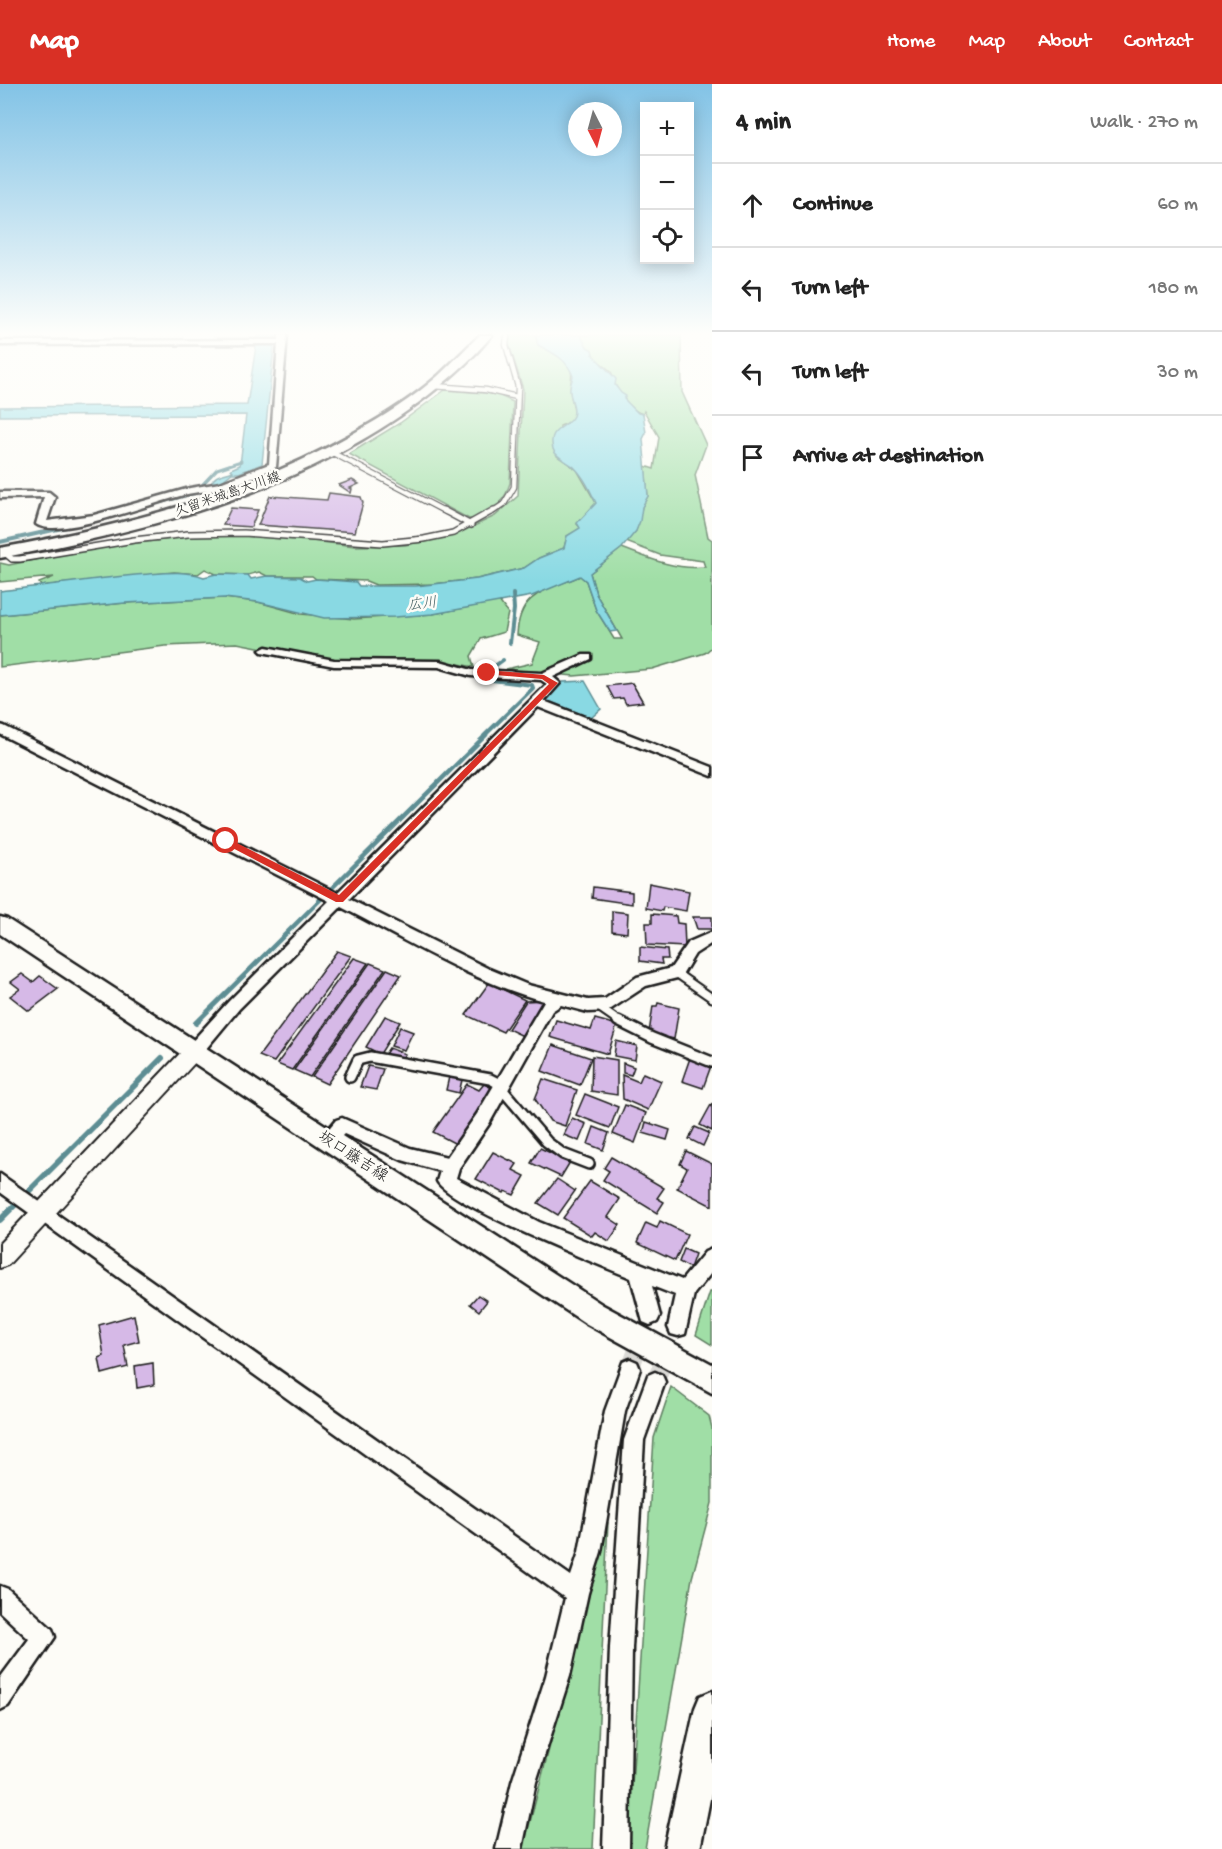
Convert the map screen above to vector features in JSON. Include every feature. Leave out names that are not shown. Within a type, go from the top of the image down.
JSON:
[{"type":"main road","name":"久留米城島大川線","points":[[2,552],[102,532],[197,506],[256,485],[331,452],[389,417]]},
{"type":"main road","name":"坂口藤吉線","points":[[0,924],[594,1314],[712,1379]]},
{"type":"main road","points":[[682,1849],[712,1708]]},
{"type":"street","points":[[0,495],[46,494],[50,497],[41,524],[51,526],[87,519],[193,490],[205,490],[273,465],[277,417]]},
{"type":"street","points":[[0,1258],[194,1051],[234,1005],[554,683],[544,677],[471,673],[440,664],[334,663],[266,650]]},
{"type":"street","points":[[544,677],[588,657]]},
{"type":"street","points":[[536,702],[712,772]]},
{"type":"street","points":[[0,729],[482,972],[525,990],[588,1006],[608,1005],[642,981],[676,973],[686,954],[699,940],[712,937]]},
{"type":"street","points":[[559,999],[547,1007],[483,1119],[450,1165],[446,1181],[466,1194],[573,1246],[686,1290]]},
{"type":"street","points":[[329,1138],[342,1125],[399,1152],[428,1162],[450,1165]]},
{"type":"street","points":[[0,1182],[577,1593]]},
{"type":"street","points":[[678,1327],[686,1290],[708,1262],[712,1248]]},
{"type":"street","points":[[639,1271],[650,1316]]},
{"type":"street","points":[[509,1849],[524,1782],[558,1676],[577,1593],[590,1552],[615,1411],[630,1370]]},
{"type":"street","points":[[616,1849],[621,1648],[634,1440],[655,1382]]},
{"type":"street","points":[[0,1597],[44,1637],[0,1698]]},
{"type":"lane","points":[[2,552],[12,559],[20,559],[134,540],[188,534],[244,533],[360,542],[402,542],[453,533],[471,525],[504,504],[514,488],[516,417]]},
{"type":"lane","points":[[331,452],[471,525]]},
{"type":"lane","points":[[676,973],[712,998]]},
{"type":"lane","points":[[597,1006],[611,1018],[636,1031],[712,1062]]},
{"type":"lane","points":[[350,1077],[358,1060],[370,1057],[490,1079],[501,1087],[547,1143],[563,1154],[589,1164]]},
{"type":"green space","points":[[408,417],[512,417],[510,483],[499,504],[479,518],[469,519],[349,454]]},
{"type":"green space","points":[[522,417],[573,417],[560,426],[557,456],[577,470],[596,503],[577,524],[581,528],[567,536],[564,548],[539,558],[524,568],[477,579],[433,584],[376,585],[366,581],[316,579],[312,576],[267,576],[259,572],[248,575],[216,574],[205,569],[198,574],[174,572],[41,586],[39,583],[54,577],[0,582],[0,563],[9,565],[100,547],[190,537],[262,535],[355,546],[405,545],[455,535],[495,516],[518,496]]},
{"type":"green space","points":[[648,417],[693,417],[706,445],[695,475],[708,537],[712,540],[712,647],[705,653],[652,669],[574,676],[506,669],[532,663],[540,642],[517,635],[519,621],[529,601],[546,590],[580,576],[586,581],[596,610],[614,639],[622,639],[596,594],[590,573],[622,548],[673,565],[705,567],[703,561],[660,555],[626,542],[636,531],[642,507],[648,496],[645,466],[654,469],[659,437]]},
{"type":"green space","points":[[224,598],[258,602],[301,614],[354,619],[433,614],[499,601],[508,613],[504,632],[481,639],[471,656],[474,667],[443,661],[330,661],[237,643],[165,646],[0,667],[0,615],[125,603]]},
{"type":"green space","points":[[710,1292],[712,1292],[712,1345],[696,1335]]},
{"type":"green space","points":[[671,1387],[709,1416],[712,1428],[712,1503],[692,1578],[645,1849],[628,1849],[654,1438]]},
{"type":"green space","points":[[608,1522],[593,1849],[523,1849]]},
{"type":"water","points":[[246,417],[267,417],[262,464],[239,473],[232,473],[218,483],[211,484],[217,476],[233,471],[231,469],[240,465]]},
{"type":"water","name":"広川","points":[[572,417],[644,417],[648,496],[642,507],[640,521],[636,531],[622,548],[590,573],[596,594],[617,631],[610,632],[596,610],[586,581],[580,576],[532,596],[433,614],[395,617],[324,618],[258,602],[224,598],[125,603],[0,615],[0,591],[101,578],[179,573],[204,577],[216,574],[248,575],[251,579],[267,576],[300,577],[307,581],[316,579],[356,582],[359,586],[416,586],[477,579],[524,568],[539,558],[564,548],[567,536],[580,528],[577,523],[596,503],[578,471],[559,457],[553,449],[552,442],[555,432]]},
{"type":"water","points":[[585,681],[601,709],[591,718],[546,700],[563,682]]},
{"type":"building","points":[[352,480],[359,484],[350,488],[351,493],[339,485]]},
{"type":"building","points":[[329,493],[361,497],[363,503],[355,532],[258,525],[270,496],[327,500]]},
{"type":"building","points":[[231,508],[258,510],[251,527],[223,525]]},
{"type":"building","points":[[632,683],[643,702],[626,704],[623,698],[614,699],[607,686]]},
{"type":"building","points":[[649,883],[689,891],[686,911],[663,907],[662,911],[646,908]]},
{"type":"building","points":[[593,887],[632,892],[632,904],[592,898]]},
{"type":"building","points":[[612,911],[628,913],[627,933],[612,931]]},
{"type":"building","points":[[652,914],[676,916],[677,923],[684,924],[685,947],[647,945],[646,923],[652,923]]},
{"type":"building","points":[[693,917],[712,917],[712,929],[697,929]]},
{"type":"building","points":[[640,947],[667,950],[668,959],[661,959],[662,964],[640,961]]},
{"type":"building","points":[[337,951],[351,956],[274,1062],[259,1056]]},
{"type":"building","points":[[354,958],[368,963],[292,1070],[277,1064]]},
{"type":"building","points":[[370,963],[385,969],[310,1077],[294,1070]]},
{"type":"building","points":[[387,969],[401,975],[327,1084],[312,1077]]},
{"type":"building","points":[[22,974],[33,982],[40,976],[58,989],[29,1011],[10,996],[20,989],[11,982]]},
{"type":"building","points":[[489,983],[525,1000],[503,1032],[466,1015]]},
{"type":"building","points":[[545,1000],[523,1036],[508,1029],[526,1001]]},
{"type":"building","points":[[658,1003],[679,1008],[674,1039],[649,1033],[653,1006],[657,1006]]},
{"type":"building","points":[[385,1016],[400,1022],[380,1054],[366,1047]]},
{"type":"building","points":[[595,1019],[617,1025],[608,1054],[550,1037],[556,1020],[591,1030]]},
{"type":"building","points":[[400,1027],[413,1032],[404,1050],[391,1046]]},
{"type":"building","points":[[616,1041],[637,1046],[635,1060],[614,1056]]},
{"type":"building","points":[[553,1045],[591,1058],[580,1085],[542,1071]]},
{"type":"building","points":[[389,1048],[405,1054],[401,1060],[385,1054]]},
{"type":"building","points":[[592,1056],[617,1060],[617,1095],[591,1091]]},
{"type":"building","points":[[690,1058],[711,1066],[703,1088],[682,1081]]},
{"type":"building","points":[[623,1063],[634,1067],[631,1075],[623,1073]]},
{"type":"building","points":[[368,1066],[383,1069],[376,1090],[360,1087]]},
{"type":"building","points":[[643,1073],[661,1081],[648,1110],[623,1099],[622,1075],[639,1082]]},
{"type":"building","points":[[449,1077],[462,1080],[459,1093],[446,1090]]},
{"type":"building","points":[[543,1079],[577,1090],[565,1126],[550,1121],[535,1099]]},
{"type":"building","points":[[467,1084],[479,1090],[484,1084],[496,1090],[458,1145],[433,1132]]},
{"type":"building","points":[[585,1094],[618,1107],[610,1128],[576,1115]]},
{"type":"building","points":[[712,1103],[712,1131],[700,1125]]},
{"type":"building","points":[[625,1105],[646,1113],[635,1143],[613,1134]]},
{"type":"building","points":[[572,1118],[586,1124],[579,1141],[564,1135]]},
{"type":"building","points":[[646,1122],[670,1130],[667,1140],[643,1133]]},
{"type":"building","points":[[594,1127],[609,1133],[603,1150],[588,1144]]},
{"type":"building","points":[[695,1127],[709,1133],[703,1146],[689,1139]]},
{"type":"building","points":[[540,1148],[570,1162],[561,1177],[531,1163]]},
{"type":"building","points":[[686,1151],[712,1164],[712,1206],[677,1188],[687,1168],[680,1164]]},
{"type":"building","points":[[493,1152],[517,1164],[513,1170],[525,1176],[514,1195],[505,1191],[504,1193],[476,1179]]},
{"type":"building","points":[[611,1157],[664,1188],[657,1198],[664,1202],[657,1213],[603,1180],[609,1171],[604,1168]]},
{"type":"building","points":[[557,1179],[575,1191],[558,1215],[538,1203]]},
{"type":"building","points":[[590,1181],[620,1199],[608,1217],[620,1225],[609,1241],[595,1232],[592,1236],[563,1218]]},
{"type":"building","points":[[660,1221],[687,1234],[675,1261],[637,1243],[646,1223],[657,1228]]},
{"type":"building","points":[[684,1249],[695,1254],[690,1268],[679,1262]]},
{"type":"building","points":[[478,1295],[487,1301],[479,1311],[470,1304]]},
{"type":"building","points":[[134,1315],[139,1341],[124,1345],[128,1367],[102,1374],[99,1358],[104,1356],[99,1325]]},
{"type":"building","points":[[153,1363],[154,1385],[137,1388],[135,1366]]},
{"type":"waterway","points":[[201,486],[217,469],[241,461]]},
{"type":"waterway","points":[[133,510],[196,493]]},
{"type":"waterway","points":[[0,542],[80,524]]},
{"type":"waterway","points":[[510,643],[514,609],[513,594]]},
{"type":"waterway","points":[[484,736],[533,688],[532,685],[492,680],[492,668],[503,660]]},
{"type":"waterway","points":[[197,1022],[486,735]]},
{"type":"waterway","points":[[0,1220],[162,1058]]},
{"type":"tunnel","points":[[630,1369],[650,1316]]},
{"type":"tunnel","points":[[655,1382],[678,1327]]},
{"type":"route","points":[[226,841],[340,900],[554,683],[544,677],[487,673]]}]
